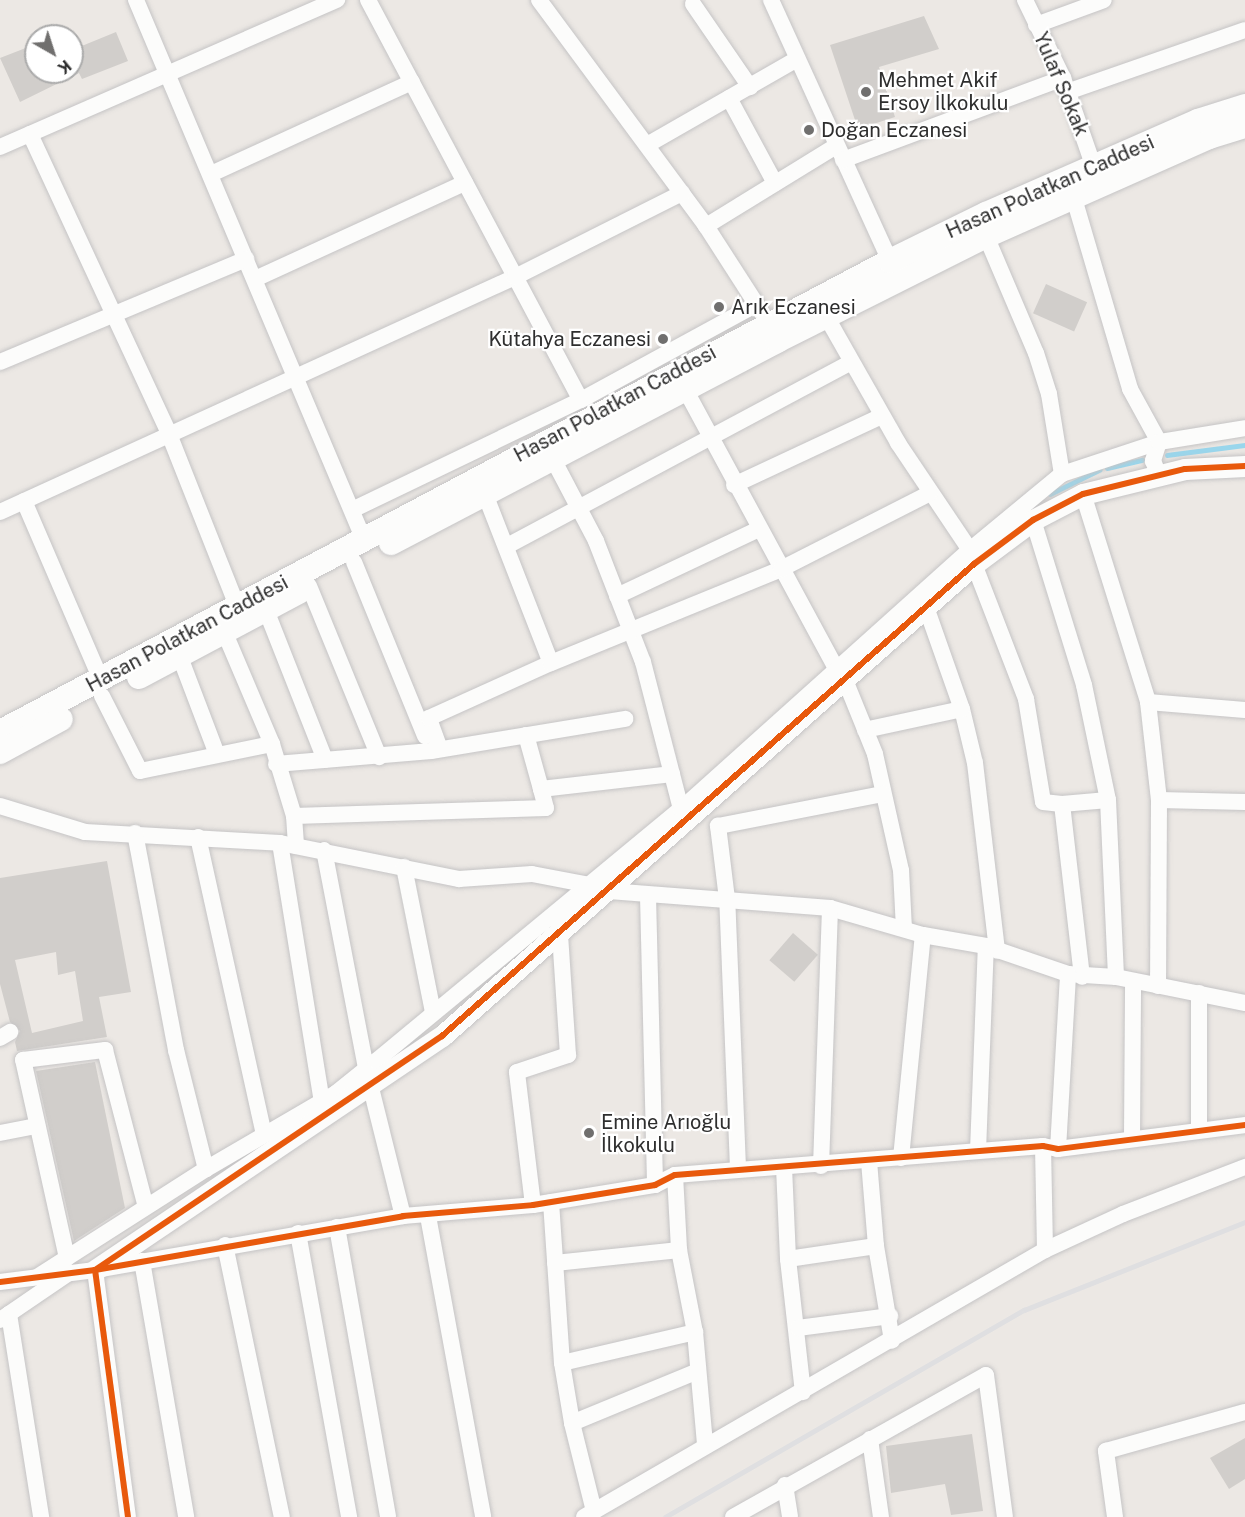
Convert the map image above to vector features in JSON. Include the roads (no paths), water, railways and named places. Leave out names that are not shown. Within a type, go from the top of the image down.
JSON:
[{"type":"main road","name":"Hasan Polatkan Caddesi","points":[[0,732],[180,657],[354,562],[685,389],[767,323],[826,316],[1073,195],[1097,176],[1198,121],[1245,106]]},
{"type":"main road","name":"Hasan Polatkan Caddesi","points":[[0,752],[237,606],[767,323],[890,261],[986,214],[1209,136],[1245,126]]},
{"type":"street","points":[[136,0],[364,540]]},
{"type":"street","points":[[0,147],[337,0]]},
{"type":"street","points":[[368,0],[581,400]]},
{"type":"street","points":[[352,510],[581,400],[767,323],[706,226],[540,0]]},
{"type":"street","points":[[771,0],[890,261]]},
{"type":"street","name":"Yulaf Sokak","points":[[1024,0],[1065,85],[1097,176]]},
{"type":"street","points":[[1036,25],[1104,0]]},
{"type":"street","points":[[693,4],[750,87]]},
{"type":"street","points":[[706,226],[775,183],[839,153],[1245,30]]},
{"type":"street","points":[[647,145],[797,59]]},
{"type":"street","points":[[211,174],[412,82]]},
{"type":"street","points":[[729,98],[775,183]]},
{"type":"street","points":[[30,134],[112,314],[170,434],[237,606]]},
{"type":"street","points":[[255,279],[465,183]]},
{"type":"street","points":[[0,512],[515,277],[682,193]]},
{"type":"street","points":[[1073,195],[1130,390],[1159,442],[1153,461],[1159,475]]},
{"type":"street","points":[[986,236],[1039,363],[1048,394],[1062,474]]},
{"type":"street","points":[[0,362],[246,259]]},
{"type":"street","points":[[826,316],[882,416],[972,557],[1026,699],[1043,802],[1062,804],[1108,800]]},
{"type":"street","points":[[507,546],[851,362]]},
{"type":"street","points":[[685,389],[734,485],[841,675],[865,730],[901,870],[904,929]]},
{"type":"street","points":[[734,485],[882,416]]},
{"type":"street","points":[[94,1270],[368,1077],[433,1012],[599,888],[712,799],[841,675],[1062,474],[1159,442],[1245,428]]},
{"type":"street","points":[[553,459],[578,507],[632,632],[681,808]]},
{"type":"street","points":[[41,1517],[4,1317],[68,1265],[146,1207],[322,1101],[442,1036],[560,933],[599,888],[681,808],[926,607],[972,557],[1033,520],[1083,494],[1185,469],[1245,466]]},
{"type":"street","points":[[436,750],[429,718],[552,663],[781,570],[930,493]]},
{"type":"street","points":[[485,494],[552,663]]},
{"type":"street","points":[[1083,494],[1148,702],[1160,800],[1158,986]]},
{"type":"street","points":[[24,501],[101,688],[140,771],[216,752],[272,744]]},
{"type":"street","points":[[1033,520],[1084,685],[1108,800],[1116,977]]},
{"type":"street","points":[[617,596],[759,529]]},
{"type":"street","points":[[354,562],[436,750]]},
{"type":"street","points":[[309,586],[379,757]]},
{"type":"street","points":[[926,607],[962,709],[975,763],[991,948],[978,1151]]},
{"type":"street","points":[[266,610],[325,760]]},
{"type":"street","points":[[224,631],[272,744],[276,764],[294,816],[288,845],[322,1101]]},
{"type":"street","points":[[180,657],[216,752]]},
{"type":"street","points":[[1148,702],[1245,710]]},
{"type":"street","points":[[865,730],[962,709]]},
{"type":"street","points":[[276,764],[379,757],[436,750],[625,719]]},
{"type":"street","points":[[294,816],[546,808],[526,735]]},
{"type":"street","points":[[541,789],[672,774]]},
{"type":"street","points":[[718,826],[883,794]]},
{"type":"street","points":[[712,799],[728,899],[738,1168]]},
{"type":"street","points":[[1160,800],[1245,802]]},
{"type":"street","points":[[1045,1250],[1050,1148],[1075,976],[1062,804]]},
{"type":"street","points":[[0,806],[85,832],[198,837],[288,845],[324,850],[459,879],[532,874],[648,896],[728,899],[830,908],[923,934],[991,948],[1075,976],[1116,977],[1245,1003]]},
{"type":"street","points":[[135,833],[176,1050],[206,1169]]},
{"type":"street","points":[[198,837],[264,1135]]},
{"type":"street","points":[[324,850],[368,1077],[403,1216]]},
{"type":"street","points":[[404,867],[433,1012]]},
{"type":"street","points":[[648,896],[655,1185]]},
{"type":"street","points":[[821,1166],[830,908]]},
{"type":"street","points":[[533,1205],[517,1072],[568,1055],[560,933]]},
{"type":"street","points":[[901,1158],[923,934]]},
{"type":"street","points":[[1132,1137],[1133,981]]},
{"type":"street","points":[[1199,993],[1199,1130]]},
{"type":"street","points":[[68,1265],[23,1060],[105,1050],[146,1207]]},
{"type":"street","points":[[0,1133],[37,1125]]},
{"type":"street","points":[[0,1282],[37,1277],[68,1265],[94,1270],[225,1245],[403,1216],[428,1216],[533,1205],[655,1185],[675,1175],[738,1168],[821,1166],[978,1151],[1050,1148],[1245,1125]]},
{"type":"street","points":[[870,1161],[876,1246],[890,1316],[892,1341]]},
{"type":"street","points":[[784,1167],[788,1259],[798,1328],[803,1392]]},
{"type":"street","points":[[550,1202],[562,1363],[589,1514],[705,1445],[892,1341],[1045,1250],[1123,1214],[1245,1167]]},
{"type":"street","points":[[675,1175],[680,1250],[695,1332],[705,1445]]},
{"type":"street","points":[[428,1216],[483,1517]]},
{"type":"street","points":[[337,1227],[388,1517]]},
{"type":"street","points":[[298,1233],[349,1517]]},
{"type":"street","points":[[225,1245],[282,1517]]},
{"type":"street","points":[[788,1259],[876,1246]]},
{"type":"street","points":[[555,1263],[680,1250]]},
{"type":"street","points":[[142,1262],[186,1517]]},
{"type":"street","points":[[94,1270],[128,1517]]},
{"type":"street","points":[[798,1328],[890,1316]]},
{"type":"street","points":[[562,1363],[695,1332]]},
{"type":"street","points":[[572,1423],[698,1371]]},
{"type":"street","points":[[733,1517],[785,1485],[986,1375],[1005,1516]]},
{"type":"street","points":[[1115,1517],[1106,1451],[1245,1412]]},
{"type":"street","points":[[870,1438],[881,1517]]},
{"type":"street","points":[[785,1485],[790,1517]]},
{"type":"waterway","points":[[1167,455],[1245,445]]},
{"type":"waterway","points":[[1107,468],[1142,460]]},
{"type":"waterway","points":[[1050,494],[1099,470]]},
{"type":"railway","points":[[665,1517],[1024,1310],[1245,1222]]},
{"type":"place","name":"Mehmet Akif Ersoy İlkokulu","points":[[866,92]]},
{"type":"place","name":"Doğan Eczanesi","points":[[809,130]]},
{"type":"place","name":"Arık Eczanesi","points":[[719,307]]},
{"type":"place","name":"Kütahya Eczanesi","points":[[663,339]]},
{"type":"place","name":"Emine Arıoğlu İlkokulu","points":[[589,1133]]}]
